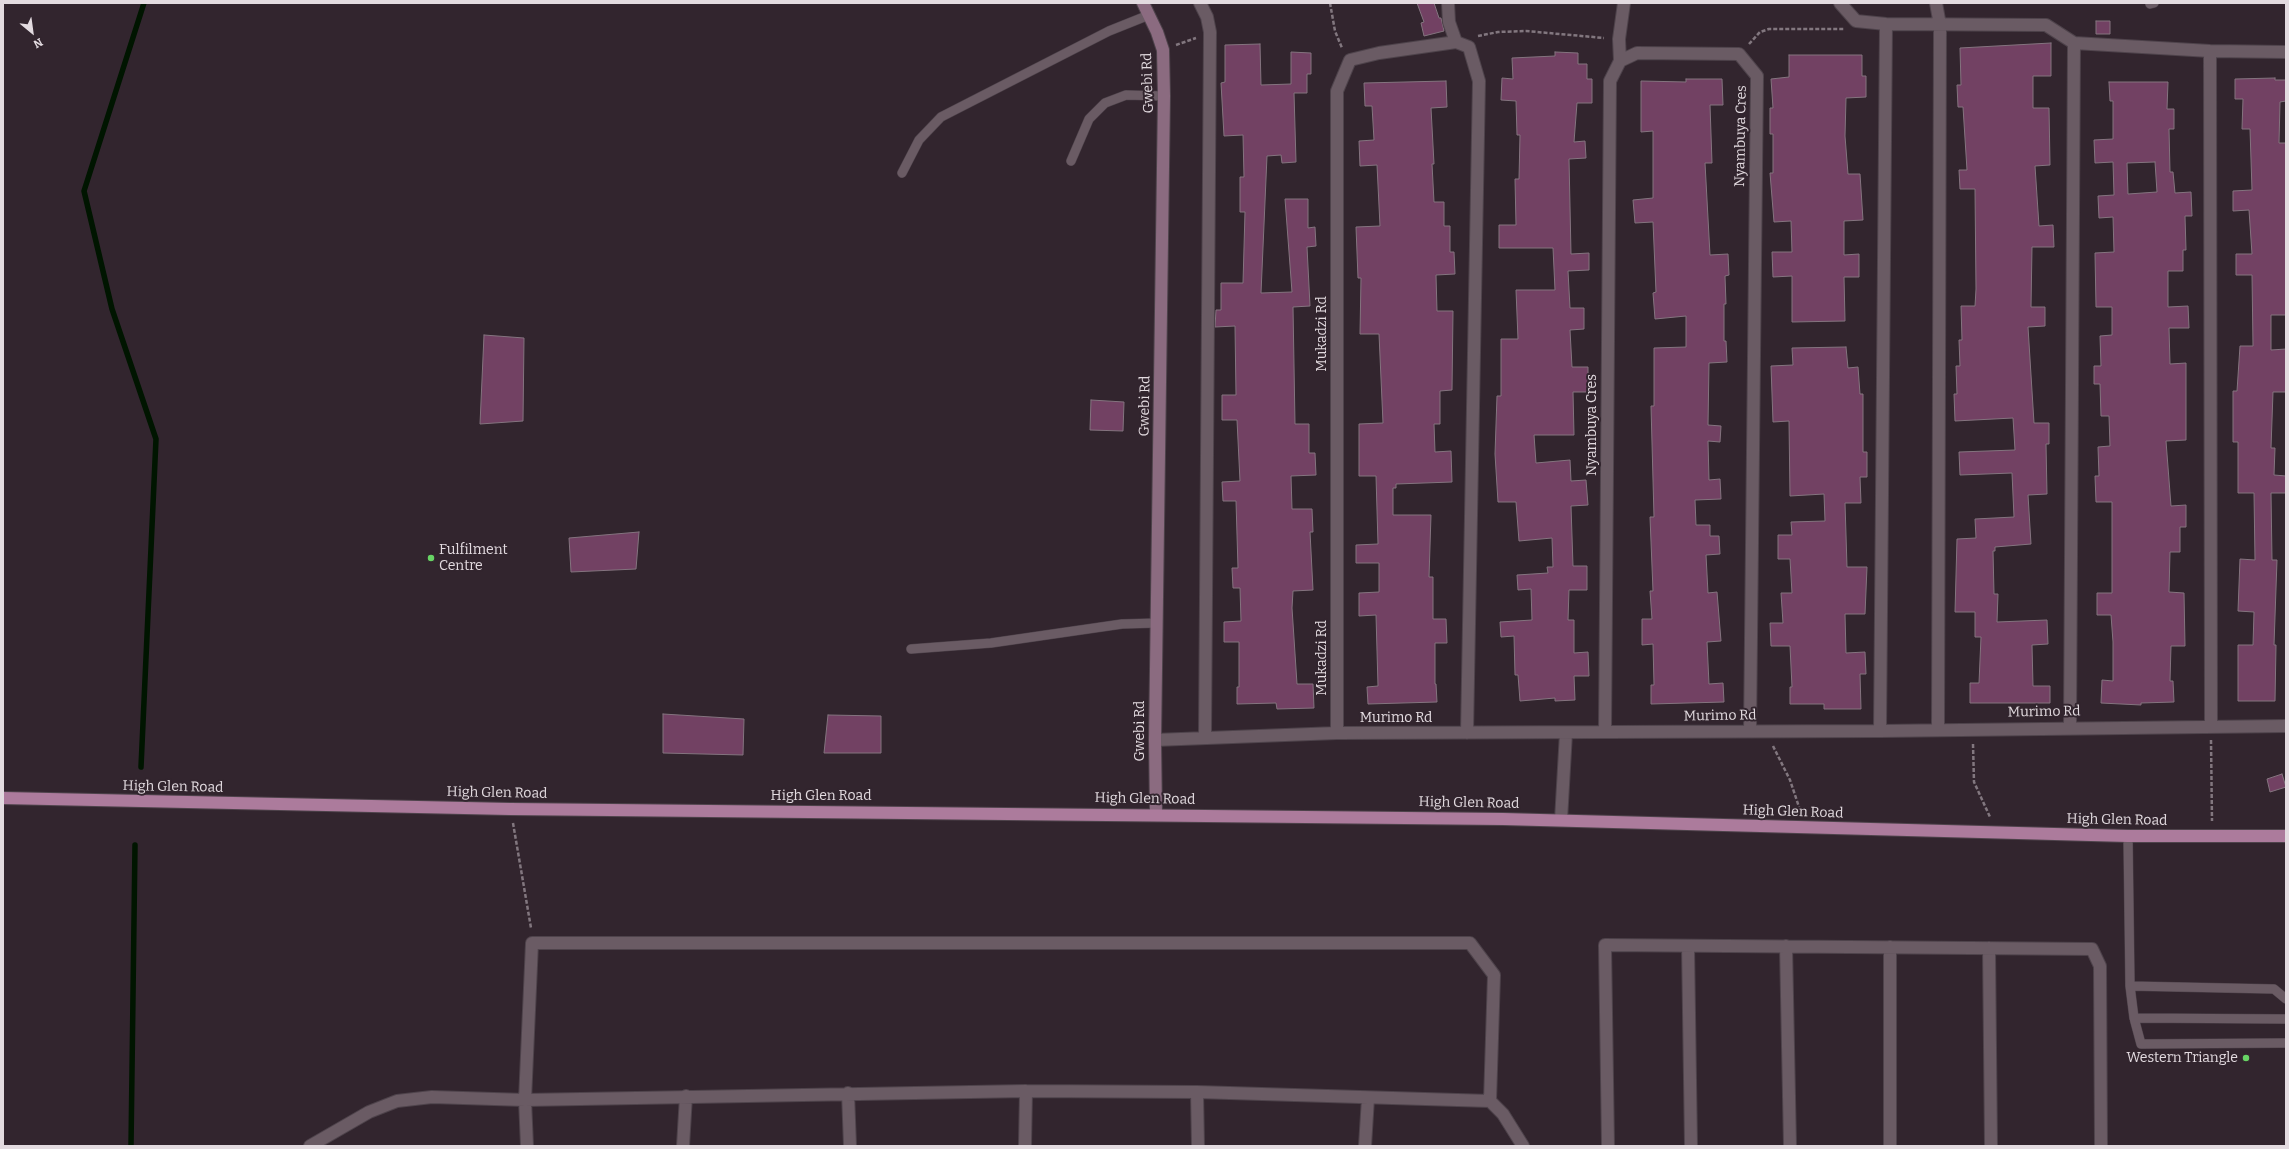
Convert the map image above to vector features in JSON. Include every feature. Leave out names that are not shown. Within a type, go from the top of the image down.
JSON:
[{"type":"main road","name":"High Glen Road","points":[[3,798],[510,809],[1156,814],[1561,820],[2128,836],[2286,836]]},
{"type":"street","name":"Gwebi Rd","points":[[1143,3],[1163,50],[1164,96],[1155,740],[1156,814]]},
{"type":"street","points":[[1200,3],[1207,17],[1210,32],[1205,738]]},
{"type":"street","points":[[1448,3],[1449,22],[1456,42]]},
{"type":"street","points":[[1624,3],[1619,39],[1620,61],[1637,53],[1739,54]]},
{"type":"street","points":[[1840,3],[1856,21],[1886,24],[2046,25],[2074,43],[2210,51],[2286,52]]},
{"type":"street","points":[[1936,3],[1940,25],[1938,729]]},
{"type":"street","points":[[1880,731],[1886,24]]},
{"type":"street","points":[[1350,60],[1379,53],[1456,42],[1469,48],[1479,81],[1467,734]]},
{"type":"street","points":[[2070,727],[2074,43]]},
{"type":"street","points":[[2210,51],[2211,726]]},
{"type":"street","name":"Nyambuya Cres","points":[[1739,54],[1757,76],[1750,731]]},
{"type":"street","name":"Mukadzi Rd","points":[[1337,733],[1337,91],[1350,60]]},
{"type":"street","name":"Nyambuya Cres","points":[[1605,732],[1610,81],[1620,61]]},
{"type":"street","name":"Murimo Rd","points":[[1155,740],[1337,733],[1467,734],[1880,731],[1972,728],[2286,726]]},
{"type":"street","points":[[1561,820],[1566,733]]},
{"type":"street","points":[[527,1146],[525,1100],[532,943],[1470,943],[1494,975],[1490,1101],[1502,1114],[1523,1146]]},
{"type":"street","points":[[1608,1146],[1605,945],[2092,949],[2100,966],[2101,1146]]},
{"type":"street","points":[[1688,946],[1691,1146]]},
{"type":"street","points":[[1786,946],[1790,1146]]},
{"type":"street","points":[[1890,947],[1890,1146]]},
{"type":"street","points":[[1989,948],[1991,1146]]},
{"type":"street","points":[[310,1146],[369,1112],[397,1101],[432,1097],[525,1100],[848,1093],[874,1095],[1026,1091],[1197,1092],[1490,1101]]},
{"type":"street","points":[[1025,1146],[1026,1091]]},
{"type":"street","points":[[1197,1092],[1198,1146]]},
{"type":"street","points":[[848,1093],[850,1146]]},
{"type":"street","points":[[683,1146],[686,1096]]},
{"type":"street","points":[[1365,1146],[1368,1098]]},
{"type":"lane","points":[[902,172],[919,140],[941,117],[1109,31],[1149,15]]},
{"type":"lane","points":[[1071,161],[1089,119],[1105,104],[1126,95],[1164,96]]},
{"type":"lane","points":[[911,649],[991,644],[1122,624],[1157,622]]},
{"type":"lane","points":[[2128,836],[2130,986],[2134,1018],[2141,1044],[2286,1043]]},
{"type":"lane","points":[[2130,986],[2274,989],[2286,1000]]},
{"type":"lane","points":[[2134,1018],[2286,1019]]},
{"type":"path","points":[[1330,3],[1335,31],[1350,60]]},
{"type":"path","points":[[1739,54],[1760,32],[1769,29],[1846,29],[1856,21]]},
{"type":"path","points":[[1163,50],[1210,32]]},
{"type":"path","points":[[1469,48],[1479,35],[1498,32],[1554,32],[1619,39]]},
{"type":"path","points":[[2211,726],[2212,836]]},
{"type":"path","points":[[1972,728],[1974,782],[1997,832]]},
{"type":"path","points":[[1765,731],[1790,780],[1806,827]]},
{"type":"path","points":[[510,809],[530,916],[532,943]]},
{"type":"building","points":[[1417,3],[1434,3],[1439,18],[1441,18],[1444,31],[1424,36],[1421,23],[1424,22]]},
{"type":"building","points":[[2096,21],[2110,21],[2110,34],[2096,34]]},
{"type":"building","points":[[2051,43],[2051,76],[2033,76],[2033,108],[2049,108],[2050,165],[2035,166],[2039,226],[2053,225],[2054,247],[2032,247],[2031,307],[2045,307],[2045,326],[2028,327],[2034,423],[2049,423],[2049,444],[2046,444],[2047,494],[2028,495],[2031,544],[1995,547],[1995,551],[1993,551],[1994,594],[1998,594],[1997,622],[2047,620],[2048,644],[2032,645],[2033,686],[2050,686],[2050,703],[1970,703],[1970,683],[1979,683],[1981,637],[1975,637],[1975,612],[1955,612],[1957,539],[1976,538],[1975,519],[2014,517],[2012,473],[1960,475],[1959,452],[2015,450],[2013,418],[1955,421],[1954,394],[1957,394],[1956,366],[1960,366],[1959,340],[1962,340],[1961,306],[1975,306],[1976,289],[1975,189],[1960,189],[1959,170],[1967,170],[1963,107],[1958,107],[1957,85],[1961,85],[1960,48]]},
{"type":"building","points":[[1260,44],[1261,85],[1291,84],[1291,52],[1311,53],[1311,74],[1307,74],[1307,93],[1294,93],[1296,162],[1282,163],[1281,155],[1267,156],[1261,293],[1292,292],[1285,199],[1308,199],[1308,228],[1315,227],[1316,246],[1307,247],[1310,306],[1293,307],[1295,424],[1309,424],[1309,453],[1315,453],[1316,475],[1291,476],[1292,509],[1312,509],[1313,532],[1310,532],[1313,590],[1293,591],[1292,608],[1297,684],[1313,684],[1314,708],[1277,709],[1276,703],[1237,704],[1237,687],[1239,687],[1239,642],[1224,642],[1224,622],[1241,621],[1240,588],[1233,588],[1232,568],[1238,568],[1236,501],[1223,501],[1222,482],[1240,481],[1237,420],[1222,420],[1222,395],[1236,395],[1235,326],[1215,327],[1216,310],[1221,310],[1221,283],[1243,283],[1245,212],[1240,212],[1240,177],[1244,177],[1243,135],[1224,136],[1221,83],[1225,82],[1225,45]]},
{"type":"building","points":[[1555,52],[1578,53],[1578,64],[1587,64],[1587,79],[1592,79],[1592,103],[1577,103],[1574,142],[1585,141],[1586,158],[1569,159],[1571,254],[1589,253],[1589,270],[1568,271],[1570,308],[1584,308],[1584,329],[1570,330],[1572,367],[1588,367],[1588,392],[1573,392],[1574,435],[1534,435],[1536,463],[1570,460],[1571,481],[1586,480],[1588,505],[1571,506],[1573,566],[1587,566],[1587,590],[1569,590],[1568,620],[1574,620],[1574,653],[1588,652],[1589,676],[1574,676],[1575,700],[1555,701],[1555,698],[1520,701],[1518,675],[1515,675],[1514,636],[1501,637],[1500,622],[1532,620],[1531,589],[1518,590],[1517,575],[1548,573],[1547,567],[1553,567],[1552,538],[1519,541],[1516,502],[1498,502],[1495,454],[1497,396],[1501,396],[1501,339],[1518,339],[1516,290],[1555,290],[1553,248],[1499,248],[1499,225],[1516,225],[1515,179],[1519,179],[1520,135],[1517,135],[1516,101],[1501,100],[1502,78],[1513,79],[1512,58],[1555,56]]},
{"type":"building","points":[[1789,55],[1862,55],[1862,76],[1866,76],[1866,97],[1846,98],[1845,136],[1848,174],[1860,174],[1863,220],[1844,221],[1844,255],[1859,254],[1859,277],[1844,277],[1845,321],[1792,322],[1792,276],[1773,277],[1772,252],[1792,252],[1791,221],[1774,222],[1770,173],[1773,173],[1773,134],[1770,134],[1770,108],[1773,108],[1771,79],[1789,77]]},
{"type":"building","points":[[2275,78],[2275,80],[2286,80],[2286,101],[2280,102],[2279,143],[2286,143],[2286,315],[2271,315],[2271,350],[2286,349],[2286,392],[2273,392],[2271,448],[2275,448],[2274,475],[2286,476],[2286,493],[2271,493],[2272,560],[2277,560],[2274,645],[2276,645],[2275,701],[2238,701],[2238,645],[2253,645],[2254,612],[2238,611],[2240,559],[2255,560],[2254,493],[2238,493],[2238,442],[2233,442],[2233,391],[2237,391],[2240,346],[2253,346],[2252,275],[2236,275],[2236,254],[2252,254],[2249,210],[2233,211],[2233,191],[2252,190],[2250,129],[2242,129],[2243,99],[2235,99],[2235,79]]},
{"type":"building","points":[[1686,79],[1722,79],[1723,105],[1710,105],[1712,163],[1705,163],[1710,255],[1728,254],[1729,275],[1725,276],[1726,304],[1724,304],[1724,341],[1726,341],[1727,362],[1709,363],[1708,425],[1721,426],[1720,442],[1708,441],[1709,480],[1720,479],[1721,499],[1695,500],[1696,525],[1710,525],[1710,536],[1719,536],[1720,554],[1706,555],[1708,593],[1717,592],[1721,641],[1707,642],[1709,684],[1723,683],[1724,702],[1651,704],[1651,685],[1654,685],[1653,644],[1642,645],[1642,619],[1652,619],[1650,591],[1653,591],[1650,517],[1654,517],[1651,406],[1654,406],[1654,348],[1686,347],[1686,316],[1655,319],[1653,293],[1656,292],[1653,222],[1635,223],[1633,200],[1653,198],[1653,131],[1641,132],[1641,81],[1686,82]]},
{"type":"building","points":[[1446,81],[1447,107],[1431,108],[1434,164],[1432,164],[1434,202],[1444,202],[1444,226],[1450,226],[1450,252],[1454,252],[1455,274],[1436,275],[1437,311],[1453,311],[1452,390],[1440,391],[1440,424],[1434,424],[1435,452],[1451,451],[1452,482],[1396,484],[1396,488],[1393,488],[1393,515],[1431,515],[1429,577],[1433,577],[1433,619],[1446,619],[1447,643],[1435,643],[1435,684],[1437,702],[1368,704],[1367,687],[1378,686],[1376,615],[1359,616],[1359,593],[1379,592],[1379,563],[1356,563],[1356,545],[1378,544],[1376,476],[1359,476],[1359,424],[1383,423],[1379,334],[1360,334],[1361,278],[1358,278],[1356,227],[1380,226],[1377,165],[1360,166],[1359,141],[1374,140],[1372,106],[1365,106],[1364,83]]},
{"type":"building","points":[[2109,82],[2168,82],[2167,109],[2174,109],[2174,129],[2169,129],[2170,172],[2173,172],[2175,193],[2191,192],[2192,216],[2185,216],[2186,250],[2183,250],[2183,271],[2168,271],[2168,307],[2188,306],[2189,328],[2169,328],[2170,364],[2186,363],[2186,440],[2166,441],[2171,506],[2186,505],[2186,527],[2180,527],[2180,552],[2170,552],[2169,592],[2184,593],[2185,646],[2171,646],[2170,681],[2173,681],[2174,702],[2141,703],[2141,705],[2101,703],[2102,680],[2113,681],[2111,615],[2097,615],[2097,593],[2112,593],[2112,502],[2096,502],[2095,476],[2099,476],[2098,447],[2110,446],[2109,416],[2101,416],[2100,384],[2094,384],[2094,366],[2101,366],[2100,336],[2112,335],[2112,307],[2096,307],[2095,253],[2114,252],[2113,217],[2099,218],[2098,196],[2114,195],[2113,162],[2095,163],[2094,140],[2113,139],[2113,101],[2110,101]],"holes":[[[2155,162],[2157,192],[2128,194],[2127,163]]]},
{"type":"building","points":[[484,335],[524,338],[523,421],[480,424]]},
{"type":"building","points":[[1846,347],[1848,368],[1858,367],[1860,394],[1863,394],[1863,452],[1867,452],[1867,477],[1860,477],[1861,503],[1845,503],[1847,567],[1867,567],[1865,614],[1845,614],[1846,653],[1865,652],[1866,674],[1860,674],[1861,709],[1824,709],[1824,704],[1790,704],[1790,687],[1792,687],[1790,646],[1771,646],[1770,623],[1783,623],[1781,593],[1792,593],[1790,559],[1778,559],[1778,535],[1792,535],[1791,522],[1825,521],[1824,494],[1790,496],[1789,421],[1773,422],[1771,366],[1793,365],[1792,348]]},
{"type":"building","points":[[1091,400],[1124,402],[1123,431],[1090,430]]},
{"type":"building","points":[[639,532],[636,569],[571,572],[569,538]]},
{"type":"building","points":[[663,714],[744,719],[743,755],[663,753]]},
{"type":"building","points":[[828,715],[881,716],[881,753],[824,753]]},
{"type":"building","points":[[2282,774],[2286,787],[2270,792],[2267,779]]},
{"type":"waterway","points":[[141,767],[156,439],[112,309],[84,191],[144,3]]},
{"type":"waterway","points":[[131,1146],[135,845]]},
{"type":"place","name":"Fulfilment Centre","points":[[431,558]]},
{"type":"place","name":"Western Triangle","points":[[2246,1058]]}]
